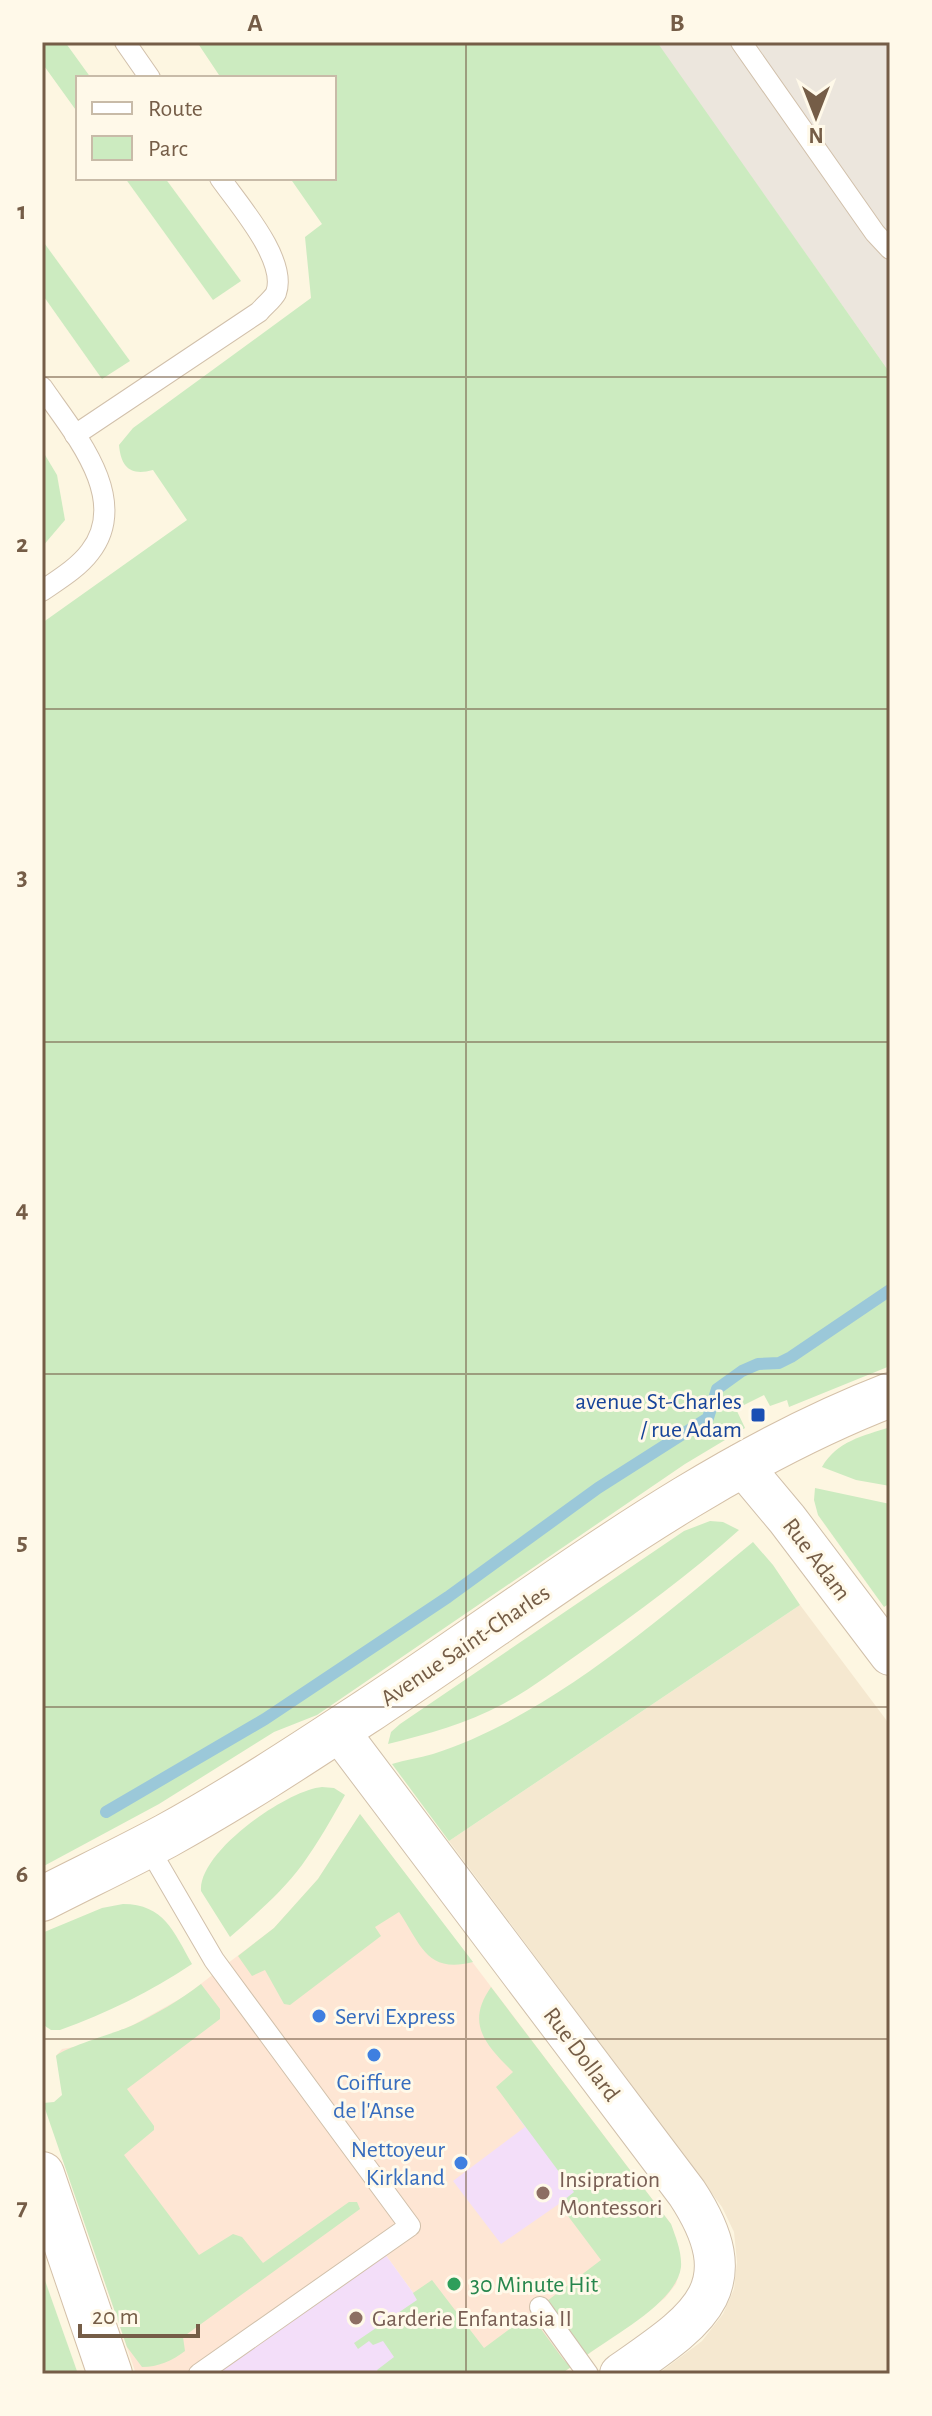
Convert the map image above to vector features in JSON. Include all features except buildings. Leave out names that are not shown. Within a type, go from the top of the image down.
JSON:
[{"type":"street","name":"Avenue Saint-Charles","points":[[42,1899],[147,1845],[262,1779],[656,1516],[741,1464],[790,1438],[890,1395]]},
{"type":"street","name":"Rue Adam","points":[[741,1464],[787,1519],[890,1655]]},
{"type":"street","name":"Rue Dollard","points":[[338,1730],[687,2193],[710,2230],[715,2245],[715,2275],[703,2303],[686,2326],[620,2374]]},
{"type":"street","points":[[42,2174],[110,2374]]},
{"type":"lane","points":[[125,42],[149,76]]},
{"type":"lane","points":[[741,42],[875,233],[890,249]]},
{"type":"lane","points":[[75,435],[259,312],[276,294],[277,275],[268,247],[221,180]]},
{"type":"lane","points":[[42,387],[75,435],[106,498],[103,529],[90,552],[67,574],[42,591]]},
{"type":"lane","points":[[147,1845],[214,1960],[410,2226],[199,2374]]},
{"type":"lane","points":[[540,2307],[588,2374]]},
{"type":"shaded area","points":[[656,42],[890,42],[890,373]]},
{"type":"shaded area","points":[[800,1605],[890,1725],[890,2374],[658,2374],[702,2341],[723,2314],[734,2289],[737,2262],[734,2232],[722,2207],[449,1841]]},
{"type":"shaded area","points":[[360,1814],[671,2224],[681,2266],[676,2284],[665,2298],[561,2374],[472,2374],[380,2247],[199,2374],[136,2374],[52,2126],[71,2105],[56,2056],[62,2049],[85,2045],[133,2025],[185,1996],[274,1928],[318,1879]]},
{"type":"shaded area","points":[[517,2116],[657,2241],[569,2197],[501,2244],[453,2181],[525,2127]]},
{"type":"shaded area","name":"Garderie Enfantasia II","points":[[380,2247],[472,2374],[199,2374]]},
{"type":"green space","points":[[42,42],[65,42],[90,76],[76,76],[76,110],[42,63]]},
{"type":"green space","points":[[197,42],[657,42],[890,373],[890,1366],[789,1407],[787,1400],[770,1406],[764,1395],[736,1409],[745,1428],[685,1464],[317,1715],[274,1732],[159,1804],[42,1867],[42,623],[187,520],[153,470],[133,471],[125,465],[119,445],[133,428],[311,298],[305,237],[322,224],[291,180],[336,180],[336,76],[220,76]]},
{"type":"green space","points":[[126,180],[166,180],[241,281],[213,300]]},
{"type":"green space","points":[[42,240],[130,361],[102,379],[42,294]]},
{"type":"green space","points":[[42,450],[57,475],[65,520],[42,547]]},
{"type":"green space","points":[[890,1427],[890,1486],[856,1480],[822,1467],[843,1445]]},
{"type":"green space","points":[[815,1488],[890,1504],[890,1603],[884,1607],[818,1515]]},
{"type":"green space","points":[[710,1521],[723,1522],[739,1530],[663,1592],[544,1678],[475,1717],[388,1744],[391,1732],[400,1724],[684,1531]]},
{"type":"green space","points":[[753,1542],[800,1605],[449,1841],[392,1764],[433,1754],[476,1737],[561,1691],[642,1633]]},
{"type":"green space","points":[[322,1787],[334,1788],[345,1795],[319,1839],[286,1885],[230,1937],[201,1891],[204,1875],[214,1859],[247,1826],[288,1799]]},
{"type":"green space","points":[[360,1814],[473,1962],[457,1965],[435,1960],[420,1945],[399,1912],[375,1927],[381,1936],[290,2005],[284,2004],[265,1970],[252,1976],[238,1956],[274,1928],[318,1879]]},
{"type":"green space","points":[[137,1905],[158,1915],[173,1931],[192,1964],[111,2009],[60,2030],[51,2030],[42,2024],[42,1933],[102,1908]]},
{"type":"green space","points":[[201,1984],[220,2009],[220,2019],[127,2089],[154,2130],[124,2155],[199,2255],[233,2234],[242,2237],[263,2263],[349,2202],[357,2202],[360,2209],[183,2337],[185,2351],[165,2363],[142,2367],[127,2347],[43,2103],[54,2102],[62,2095],[56,2056],[140,2022]]},
{"type":"green space","points":[[491,1987],[671,2224],[681,2256],[677,2280],[657,2305],[587,2355],[547,2301],[601,2260],[559,2204],[574,2192],[496,2087],[513,2072],[487,2043],[479,2023],[483,2000]]},
{"type":"green space","points":[[42,2272],[78,2374],[47,2374],[42,2362]]},
{"type":"green space","points":[[432,2280],[484,2348],[530,2314],[571,2367],[561,2374],[380,2374],[377,2370],[394,2357],[383,2341],[373,2345],[369,2341],[358,2349],[354,2343],[417,2300],[413,2293]]},
{"type":"waterway","points":[[106,1812],[265,1719],[448,1597],[598,1488],[708,1418],[717,1389],[742,1371],[758,1364],[779,1363],[791,1357],[890,1290]]},
{"type":"place","name":"avenue St-Charles / rue Adam","points":[[758,1415]]},
{"type":"place","name":"Servi Express","points":[[319,2016]]},
{"type":"place","name":"Coiffure de l'Anse","points":[[374,2055]]},
{"type":"place","name":"Nettoyeur Kirkland","points":[[461,2163]]},
{"type":"place","name":"Insipration Montessori","points":[[543,2193]]},
{"type":"place","name":"30 Minute Hit","points":[[454,2284]]},
{"type":"place","name":"Garderie Enfantasia II","points":[[356,2318]]}]
